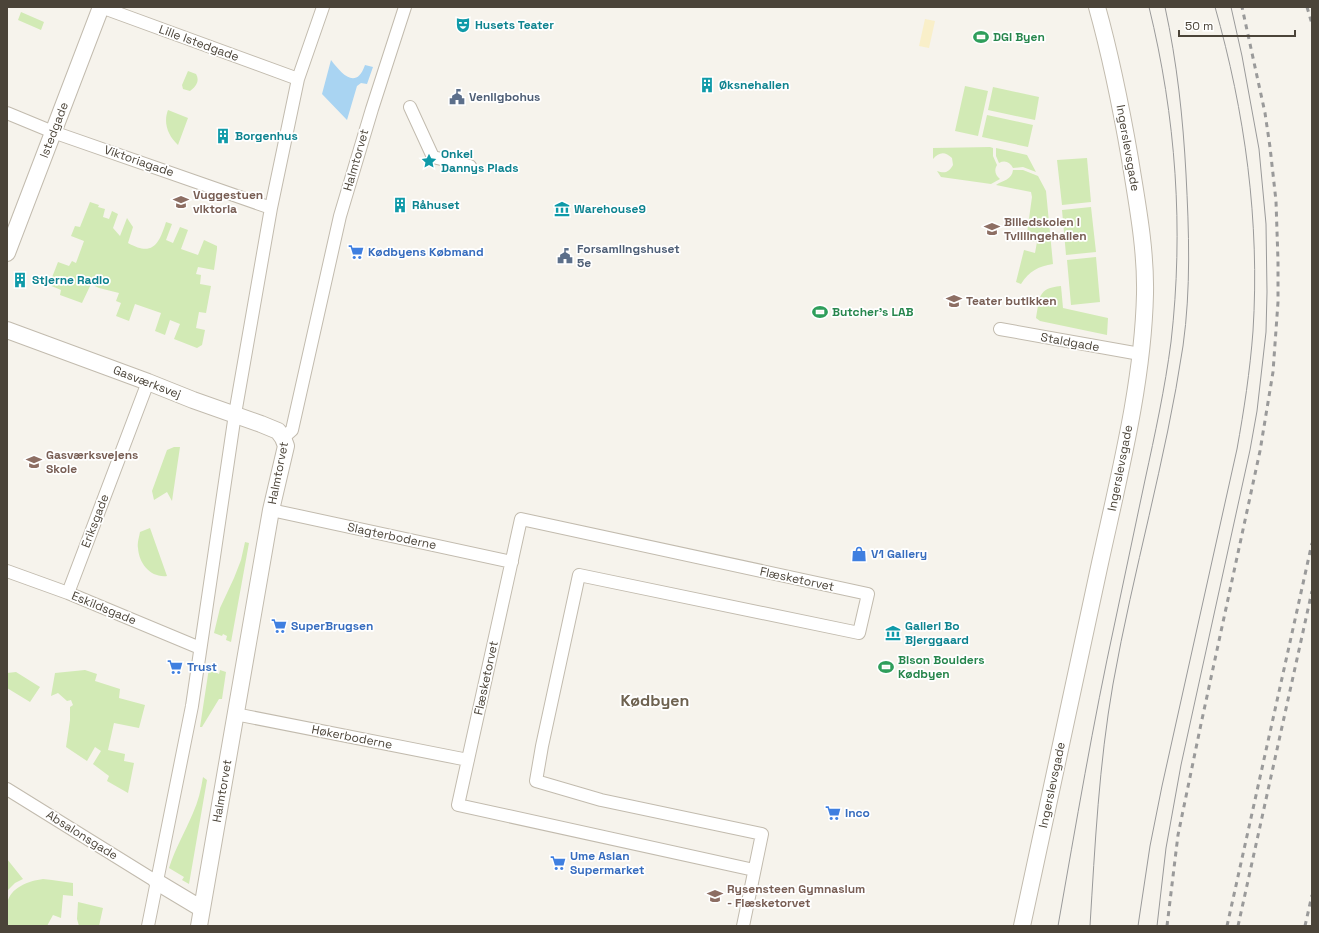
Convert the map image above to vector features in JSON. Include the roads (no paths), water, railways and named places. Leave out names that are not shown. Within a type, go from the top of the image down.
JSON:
[{"type":"street","name":"Lille Istedgade","points":[[101,7],[298,79]]},
{"type":"street","name":"Istedgade","points":[[7,253],[101,7]]},
{"type":"street","points":[[148,926],[185,744],[235,414],[271,208],[298,79],[323,7]]},
{"type":"street","name":"Halmtorvet","points":[[199,926],[271,510],[286,446],[283,438],[292,430],[340,216],[372,109],[405,7]]},
{"type":"street","name":"Ingerslevsgade","points":[[1022,926],[1126,443],[1144,324],[1145,275],[1140,223],[1113,66],[1097,7]]},
{"type":"street","points":[[410,107],[432,157],[470,166]]},
{"type":"street","name":"Viktoriagade","points":[[7,113],[53,132],[271,208]]},
{"type":"street","name":"Staldgade","points":[[1000,328],[1140,354]]},
{"type":"street","name":"Gasværksvej","points":[[7,330],[193,400],[235,414],[278,432],[283,438]]},
{"type":"street","name":"Eriksgade","points":[[68,593],[148,382]]},
{"type":"street","name":"Slagterboderne","points":[[271,510],[512,562]]},
{"type":"street","name":"Flæsketorvet","points":[[521,519],[868,594],[859,633],[579,575],[542,746],[536,781],[601,800],[762,834],[754,870],[458,805],[512,562],[521,519]]},
{"type":"street","name":"Eskildsgade","points":[[7,571],[68,593],[200,648]]},
{"type":"street","name":"Høkerboderne","points":[[235,714],[468,760]]},
{"type":"street","name":"Absalonsgade","points":[[7,789],[157,882]]},
{"type":"street","points":[[743,926],[754,870]]},
{"type":"street","points":[[157,882],[202,909]]},
{"type":"water","points":[[331,60],[339,70],[348,77],[353,78],[357,77],[361,73],[365,65],[373,67],[367,84],[361,83],[357,86],[347,120],[322,94]]},
{"type":"tram line","points":[[1058,926],[1099,698],[1156,428],[1171,342],[1177,257],[1175,173],[1166,90],[1149,7]]},
{"type":"tram line","points":[[1090,926],[1098,805],[1108,714],[1121,642],[1168,431],[1186,325],[1189,260],[1185,153],[1176,69],[1165,7]]},
{"type":"tram line","points":[[1138,926],[1150,846],[1162,786],[1237,449],[1253,331],[1255,290],[1254,249],[1248,168],[1235,87],[1215,7]]},
{"type":"tram line","points":[[1157,926],[1166,848],[1181,765],[1250,450],[1257,411],[1266,332],[1266,224],[1259,149],[1242,56],[1231,7]]},
{"type":"railway","points":[[1167,926],[1178,835],[1260,451],[1273,372],[1278,302],[1276,201],[1265,113],[1242,7]]},
{"type":"railway","points":[[1307,7],[1312,24]]},
{"type":"railway","points":[[1227,926],[1312,543]]},
{"type":"railway","points":[[1238,926],[1312,591]]},
{"type":"railway","points":[[1305,926],[1312,895]]},
{"type":"place","name":"Husets Teater","points":[[463,25]]},
{"type":"place","name":"DGI Byen","points":[[981,37]]},
{"type":"place","name":"Øksnehallen","points":[[707,85]]},
{"type":"place","name":"Venligbohus","points":[[457,97]]},
{"type":"place","name":"Borgenhus","points":[[223,136]]},
{"type":"place","name":"Onkel Dannys Plads","points":[[429,161]]},
{"type":"place","name":"Vuggestuen viktoria","points":[[181,202]]},
{"type":"place","name":"Råhuset","points":[[400,205]]},
{"type":"place","name":"Warehouse9","points":[[562,209]]},
{"type":"place","name":"Billedskolen i Tvillingehallen","points":[[992,229]]},
{"type":"place","name":"Kødbyens Købmand","points":[[356,252]]},
{"type":"place","name":"Forsamlingshuset 5e","points":[[565,256]]},
{"type":"place","name":"Stjerne Radio","points":[[20,280]]},
{"type":"place","name":"Teater butikken","points":[[954,301]]},
{"type":"place","name":"Butcher's LAB","points":[[820,312]]},
{"type":"place","name":"Gasværksvejens Skole","points":[[34,462]]},
{"type":"place","name":"V1 Gallery","points":[[859,554]]},
{"type":"place","name":"SuperBrugsen","points":[[279,626]]},
{"type":"place","name":"Galleri Bo Bjerggaard","points":[[893,633]]},
{"type":"place","name":"Trust","points":[[175,667]]},
{"type":"place","name":"Bison Boulders Kødbyen","points":[[886,667]]},
{"type":"place","name":"Inco","points":[[833,813]]},
{"type":"place","name":"Ume Asian Supermarket","points":[[558,863]]},
{"type":"place","name":"Rysensteen Gymnasium - Flæsketorvet","points":[[715,896]]},
{"type":"district","name":"Kødbyen","points":[[655,700]]}]
